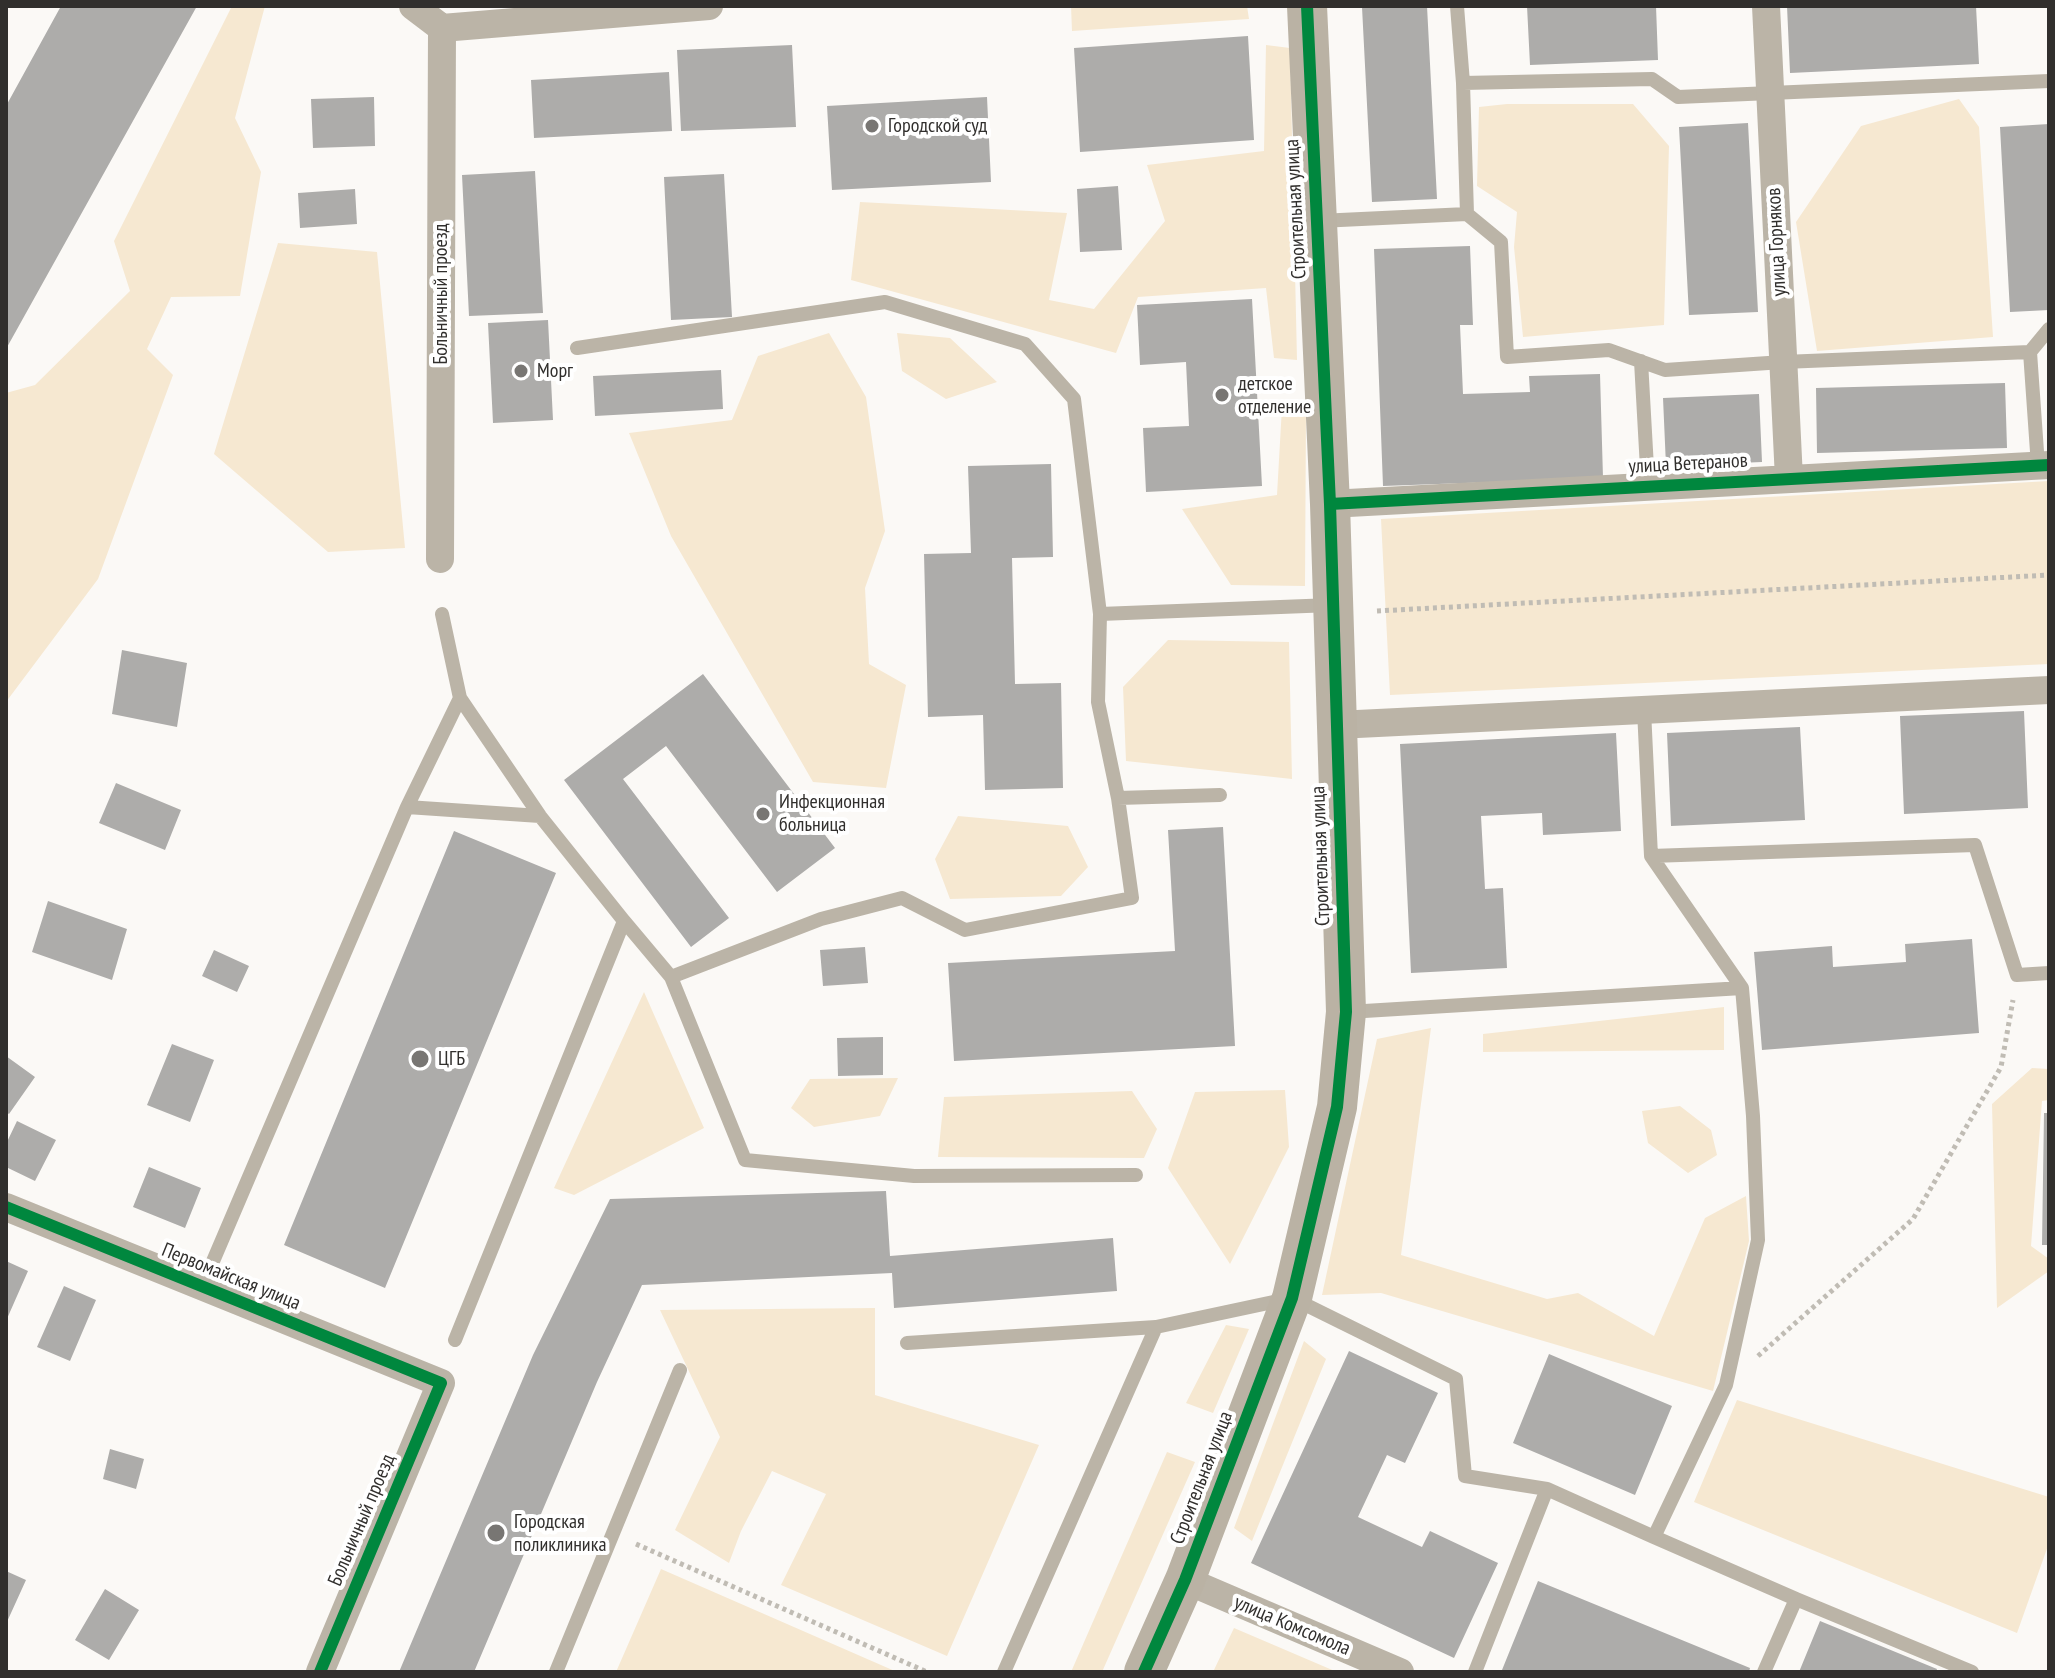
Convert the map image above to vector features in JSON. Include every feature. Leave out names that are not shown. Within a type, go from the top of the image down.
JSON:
[{"type":"street","points":[[413,6],[442,28],[640,9],[709,6]]},
{"type":"street","name":"Строительная улица","points":[[1144,1672],[1185,1580],[1292,1298],[1337,1107],[1346,1012],[1330,504],[1307,6]]},
{"type":"street","name":"улица Горняков","points":[[1766,6],[1789,479]]},
{"type":"street","name":"Больничный проезд","points":[[440,559],[442,28]]},
{"type":"street","name":"улица Ветеранов","points":[[1330,504],[2043,465]]},
{"type":"street","points":[[1337,725],[2049,690]]},
{"type":"street","name":"Первомайская улица","points":[[6,1207],[441,1383]]},
{"type":"street","name":"Больничный проезд","points":[[320,1672],[441,1383]]},
{"type":"street","name":"улица Комсомола","points":[[1185,1580],[1400,1672]]},
{"type":"lane","points":[[1457,6],[1467,214]]},
{"type":"lane","points":[[1463,83],[1652,79],[1678,97],[2049,81]]},
{"type":"lane","points":[[1317,222],[1467,214],[1501,242],[1507,357],[1609,350],[1665,370],[2030,352]]},
{"type":"lane","points":[[577,348],[885,302],[1025,344],[1074,399],[1100,614],[1098,702],[1118,798],[1132,898],[965,930],[902,898],[821,919],[671,977]]},
{"type":"lane","points":[[2043,465],[2030,352],[2049,329]]},
{"type":"lane","points":[[1641,361],[1648,486]]},
{"type":"lane","points":[[1100,614],[1333,605]]},
{"type":"lane","points":[[442,614],[460,698],[540,816],[671,977],[745,1160],[914,1176],[1136,1175]]},
{"type":"lane","points":[[202,1287],[407,807],[460,698]]},
{"type":"lane","points":[[1644,710],[1651,856],[1742,988],[1753,1116],[1758,1240],[1726,1385],[1654,1537]]},
{"type":"lane","points":[[1118,798],[1220,795]]},
{"type":"lane","points":[[407,807],[540,816]]},
{"type":"lane","points":[[1651,856],[1975,845],[2017,975],[2049,973]]},
{"type":"lane","points":[[455,1340],[624,921]]},
{"type":"lane","points":[[1346,1012],[1742,988]]},
{"type":"lane","points":[[907,1343],[1156,1327],[1292,1298],[1456,1379],[1465,1476],[1547,1489],[1796,1599],[1972,1672]]},
{"type":"lane","points":[[1004,1672],[1156,1327]]},
{"type":"lane","points":[[556,1672],[680,1370]]},
{"type":"lane","points":[[1475,1672],[1547,1489]]},
{"type":"lane","points":[[1764,1672],[1796,1599]]},
{"type":"path","points":[[1377,611],[2049,575]]},
{"type":"path","points":[[1726,1385],[1913,1219],[2001,1067],[2017,975]]},
{"type":"path","points":[[613,1534],[927,1672]]},
{"type":"shaded area","points":[[232,6],[265,6],[235,118],[261,172],[240,296],[171,297],[147,349],[173,375],[98,579],[6,702],[6,393],[35,385],[130,291],[114,241]]},
{"type":"shaded area","points":[[1071,6],[1247,6],[1249,19],[1072,31]]},
{"type":"shaded area","points":[[1266,45],[1290,48],[1297,360],[1274,358],[1266,288],[1138,297],[1116,353],[851,280],[860,202],[1067,213],[1049,300],[1094,309],[1165,221],[1147,165],[1264,151]]},
{"type":"shaded area","points":[[1959,99],[1979,127],[1993,337],[1817,351],[1796,222],[1861,126]]},
{"type":"shaded area","points":[[1507,104],[1633,104],[1669,146],[1664,325],[1523,337],[1514,247],[1517,212],[1477,186],[1479,107]]},
{"type":"shaded area","points":[[278,243],[377,252],[405,548],[328,552],[214,454]]},
{"type":"shaded area","points":[[829,333],[866,397],[885,531],[865,588],[869,664],[906,685],[886,788],[813,782],[671,536],[629,433],[732,420],[758,356]]},
{"type":"shaded area","points":[[897,333],[950,338],[997,382],[946,399],[902,371]]},
{"type":"shaded area","points":[[1282,407],[1306,412],[1305,586],[1231,585],[1182,509],[1277,495]]},
{"type":"shaded area","points":[[2049,481],[2049,664],[1390,695],[1381,519]]},
{"type":"shaded area","points":[[1168,640],[1289,642],[1292,779],[1126,761],[1123,687]]},
{"type":"shaded area","points":[[958,816],[1068,826],[1088,867],[1061,896],[950,899],[935,859]]},
{"type":"shaded area","points":[[644,992],[704,1128],[574,1195],[554,1188]]},
{"type":"shaded area","points":[[1724,1007],[1724,1050],[1483,1052],[1483,1034]]},
{"type":"shaded area","points":[[1431,1028],[1401,1255],[1547,1299],[1578,1293],[1654,1336],[1705,1218],[1746,1196],[1749,1241],[1713,1391],[1381,1293],[1322,1295],[1377,1039]]},
{"type":"shaded area","points":[[2032,1068],[2049,1069],[2049,1100],[2042,1101],[2031,1246],[2049,1259],[2049,1271],[1997,1308],[1992,1104]]},
{"type":"shaded area","points":[[898,1078],[880,1116],[814,1127],[791,1108],[810,1079]]},
{"type":"shaded area","points":[[1285,1090],[1289,1147],[1230,1264],[1168,1168],[1195,1092]]},
{"type":"shaded area","points":[[1132,1091],[1157,1129],[1144,1158],[938,1157],[944,1097]]},
{"type":"shaded area","points":[[1680,1106],[1711,1130],[1717,1155],[1688,1173],[1648,1143],[1642,1111]]},
{"type":"shaded area","points":[[875,1308],[875,1395],[1039,1445],[947,1656],[781,1585],[826,1494],[772,1471],[741,1531],[729,1563],[675,1530],[720,1437],[660,1310]]},
{"type":"shaded area","points":[[1226,1325],[1249,1329],[1213,1413],[1186,1403]]},
{"type":"shaded area","points":[[1304,1341],[1326,1359],[1252,1541],[1234,1528]]},
{"type":"shaded area","points":[[1737,1400],[2049,1497],[2049,1543],[2017,1633],[1694,1502]]},
{"type":"shaded area","points":[[1167,1452],[1195,1462],[1102,1672],[1071,1672]]},
{"type":"shaded area","points":[[661,1569],[897,1672],[616,1672]]},
{"type":"shaded area","points":[[1234,1628],[1337,1672],[1213,1672]]},
{"type":"building","points":[[61,6],[197,6],[6,349],[6,106]]},
{"type":"building","points":[[1427,6],[1437,199],[1372,202],[1362,7]]},
{"type":"building","points":[[1527,6],[1656,6],[1658,60],[1530,65]]},
{"type":"building","points":[[1787,6],[1976,6],[1979,64],[1790,73]]},
{"type":"building","points":[[1248,36],[1254,140],[1080,152],[1074,48]]},
{"type":"building","points":[[792,45],[796,127],[681,131],[677,50]]},
{"type":"building","points":[[669,72],[672,131],[534,138],[531,80]]},
{"type":"building","points":[[374,97],[375,146],[313,148],[311,99]]},
{"type":"building","points":[[987,97],[991,182],[832,190],[827,106]]},
{"type":"building","points":[[1748,123],[1758,312],[1689,315],[1679,127]]},
{"type":"building","points":[[2049,124],[2049,310],[2010,312],[2000,127]]},
{"type":"building","points":[[535,171],[543,313],[469,316],[462,175]]},
{"type":"building","points":[[724,174],[732,317],[671,320],[664,177]]},
{"type":"building","points":[[1118,186],[1122,250],[1080,252],[1077,189]]},
{"type":"building","points":[[355,189],[357,224],[300,228],[298,193]]},
{"type":"building","points":[[1470,246],[1473,325],[1460,325],[1463,394],[1530,392],[1529,376],[1600,374],[1603,478],[1383,486],[1374,249]]},
{"type":"building","name":"детское отделение","points":[[1252,299],[1262,486],[1146,492],[1143,428],[1189,426],[1186,362],[1140,365],[1137,305]]},
{"type":"building","name":"Морг","points":[[548,320],[553,420],[493,423],[488,323]]},
{"type":"building","points":[[721,370],[723,409],[595,416],[593,376]]},
{"type":"building","points":[[2005,383],[2007,448],[1817,453],[1816,388]]},
{"type":"building","points":[[1759,394],[1762,462],[1666,466],[1663,398]]},
{"type":"building","points":[[1051,464],[1053,557],[1012,558],[1015,684],[1061,683],[1063,788],[985,790],[983,715],[928,717],[924,554],[971,553],[968,466]]},
{"type":"building","points":[[122,650],[187,663],[177,727],[112,714]]},
{"type":"building","name":"Инфекционная больница","points":[[703,674],[835,848],[777,892],[666,746],[623,779],[729,918],[691,947],[564,780]]},
{"type":"building","points":[[2024,711],[2028,808],[1904,814],[1900,716]]},
{"type":"building","points":[[1800,727],[1805,820],[1671,826],[1667,733]]},
{"type":"building","points":[[1616,733],[1621,831],[1543,835],[1542,813],[1481,816],[1485,889],[1503,888],[1507,968],[1411,973],[1400,744]]},
{"type":"building","points":[[116,783],[181,810],[165,850],[99,823]]},
{"type":"building","points":[[1223,827],[1235,1046],[954,1061],[948,963],[1175,951],[1168,830]]},
{"type":"building","name":"ЦГБ","points":[[454,831],[556,873],[385,1288],[284,1245]]},
{"type":"building","points":[[48,901],[127,929],[112,980],[32,952]]},
{"type":"building","points":[[1972,939],[1979,1033],[1762,1050],[1754,952],[1832,946],[1833,967],[1906,962],[1905,944]]},
{"type":"building","points":[[865,947],[868,983],[823,986],[820,950]]},
{"type":"building","points":[[214,950],[249,966],[237,992],[202,976]]},
{"type":"building","points":[[883,1037],[883,1075],[838,1076],[837,1038]]},
{"type":"building","points":[[172,1044],[214,1060],[190,1122],[147,1105]]},
{"type":"building","points":[[6,1056],[35,1077],[9,1114],[6,1112]]},
{"type":"building","points":[[2044,1113],[2049,1113],[2049,1245],[2042,1245]]},
{"type":"building","points":[[17,1121],[56,1140],[35,1181],[6,1167],[6,1144]]},
{"type":"building","points":[[149,1167],[201,1188],[185,1228],[133,1207]]},
{"type":"building","points":[[886,1191],[890,1256],[1113,1238],[1117,1291],[894,1308],[892,1273],[642,1285],[597,1382],[474,1672],[399,1672],[533,1355],[610,1199]]},
{"type":"building","points":[[6,1261],[28,1271],[6,1321]]},
{"type":"building","points":[[64,1286],[96,1300],[70,1361],[37,1347]]},
{"type":"building","points":[[1349,1351],[1438,1393],[1405,1463],[1387,1455],[1358,1517],[1422,1547],[1430,1531],[1498,1563],[1454,1658],[1251,1563]]},
{"type":"building","points":[[1549,1354],[1672,1406],[1635,1495],[1513,1443]]},
{"type":"building","points":[[110,1449],[144,1459],[136,1489],[103,1479]]},
{"type":"building","points":[[6,1571],[26,1580],[6,1624]]},
{"type":"building","points":[[1538,1581],[1750,1668],[1749,1672],[1506,1672],[1502,1670]]},
{"type":"building","points":[[105,1589],[139,1610],[109,1660],[75,1640]]},
{"type":"building","points":[[1820,1621],[1937,1669],[1936,1672],[1799,1672]]},
{"type":"cycle path","points":[[1144,1672],[1185,1580],[1292,1298],[1337,1107],[1346,1012],[1330,504],[1307,6]]},
{"type":"cycle path","points":[[1330,504],[2049,465]]},
{"type":"cycle path","points":[[6,1207],[441,1383],[320,1672]]},
{"type":"place","name":"Городской суд","points":[[872,126]]},
{"type":"place","name":"Морг","points":[[521,371]]},
{"type":"place","name":"детское отделение","points":[[1222,395]]},
{"type":"place","name":"Инфекционная больница","points":[[763,814]]},
{"type":"place","name":"ЦГБ","points":[[420,1059]]},
{"type":"place","name":"Городская поликлиника","points":[[496,1533]]}]
